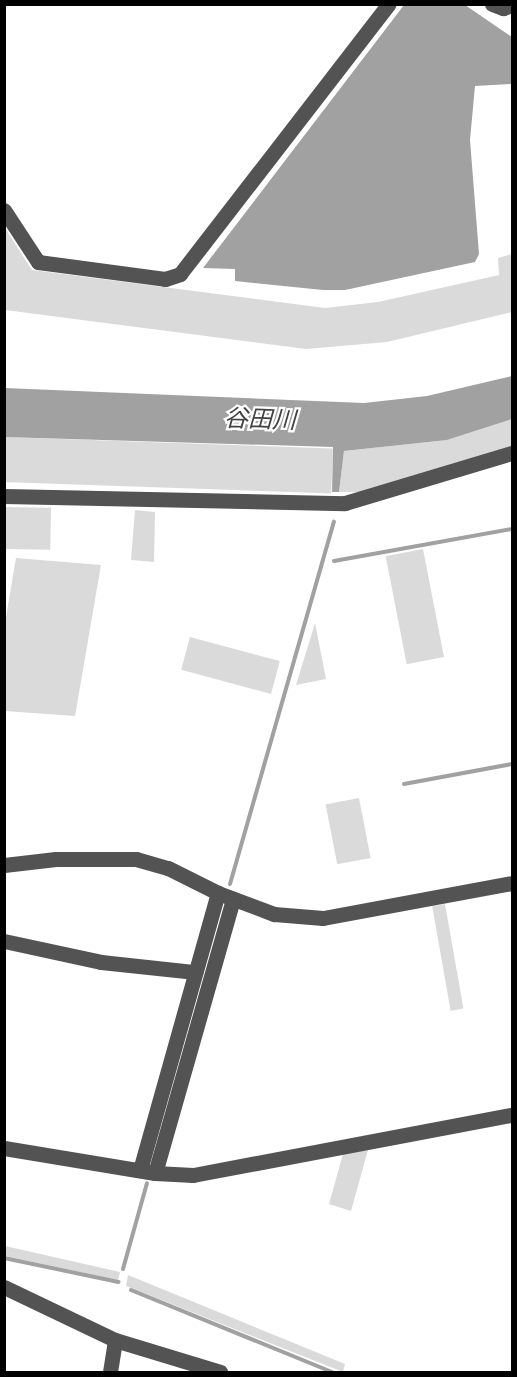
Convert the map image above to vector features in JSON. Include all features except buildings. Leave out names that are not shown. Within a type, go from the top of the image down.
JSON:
[{"type":"street","points":[[4,210],[38,262],[165,279],[180,274],[389,4]]},
{"type":"street","points":[[494,6],[513,5]]},
{"type":"street","points":[[4,496],[345,503],[513,453]]},
{"type":"street","points":[[4,865],[56,860],[136,859],[168,868],[218,893],[274,914],[323,918],[513,883]]},
{"type":"street","points":[[147,1171],[195,972],[218,893]]},
{"type":"street","points":[[147,1171],[233,899]]},
{"type":"street","points":[[4,941],[101,962],[195,972]]},
{"type":"street","points":[[4,1148],[147,1171],[192,1175],[513,1115]]},
{"type":"street","points":[[4,1287],[115,1340],[220,1372]]},
{"type":"street","points":[[110,1372],[115,1340]]},
{"type":"shaded area","points":[[5,228],[32,270],[325,308],[378,302],[499,275],[498,258],[512,254],[512,312],[387,342],[306,349],[5,310]]},
{"type":"shaded area","points":[[512,419],[512,450],[381,492],[339,492],[344,451],[447,440]]},
{"type":"shaded area","points":[[5,437],[333,448],[331,493],[4,482]]},
{"type":"shaded area","points":[[5,507],[51,508],[50,550],[4,549]]},
{"type":"shaded area","points":[[135,510],[155,512],[154,562],[131,560]]},
{"type":"shaded area","points":[[423,549],[444,657],[407,664],[386,556]]},
{"type":"shaded area","points":[[16,558],[101,565],[75,716],[5,711],[5,623]]},
{"type":"shaded area","points":[[315,623],[326,679],[296,685]]},
{"type":"shaded area","points":[[190,637],[280,661],[271,694],[181,670]]},
{"type":"shaded area","points":[[359,798],[371,858],[337,864],[326,804]]},
{"type":"shaded area","points":[[445,904],[463,1008],[451,1011],[432,906]]},
{"type":"shaded area","points":[[368,1150],[351,1211],[329,1204],[343,1154]]},
{"type":"shaded area","points":[[5,1246],[120,1272],[118,1280],[5,1256]]},
{"type":"shaded area","points":[[128,1275],[345,1364],[343,1372],[126,1286]]},
{"type":"water","points":[[404,5],[465,5],[512,37],[512,84],[475,86],[470,140],[479,254],[475,262],[345,290],[235,281],[235,269],[203,268]]},
{"type":"water","name":"谷田川","points":[[512,376],[512,419],[447,440],[344,451],[339,492],[332,492],[333,447],[5,437],[5,388],[364,403],[427,396]]},
{"type":"waterway","points":[[230,884],[334,522]]},
{"type":"waterway","points":[[334,561],[512,529]]},
{"type":"waterway","points":[[404,784],[512,764]]},
{"type":"waterway","points":[[123,1269],[147,1183]]},
{"type":"waterway","points":[[4,1258],[119,1282]]},
{"type":"waterway","points":[[131,1290],[332,1372]]}]
